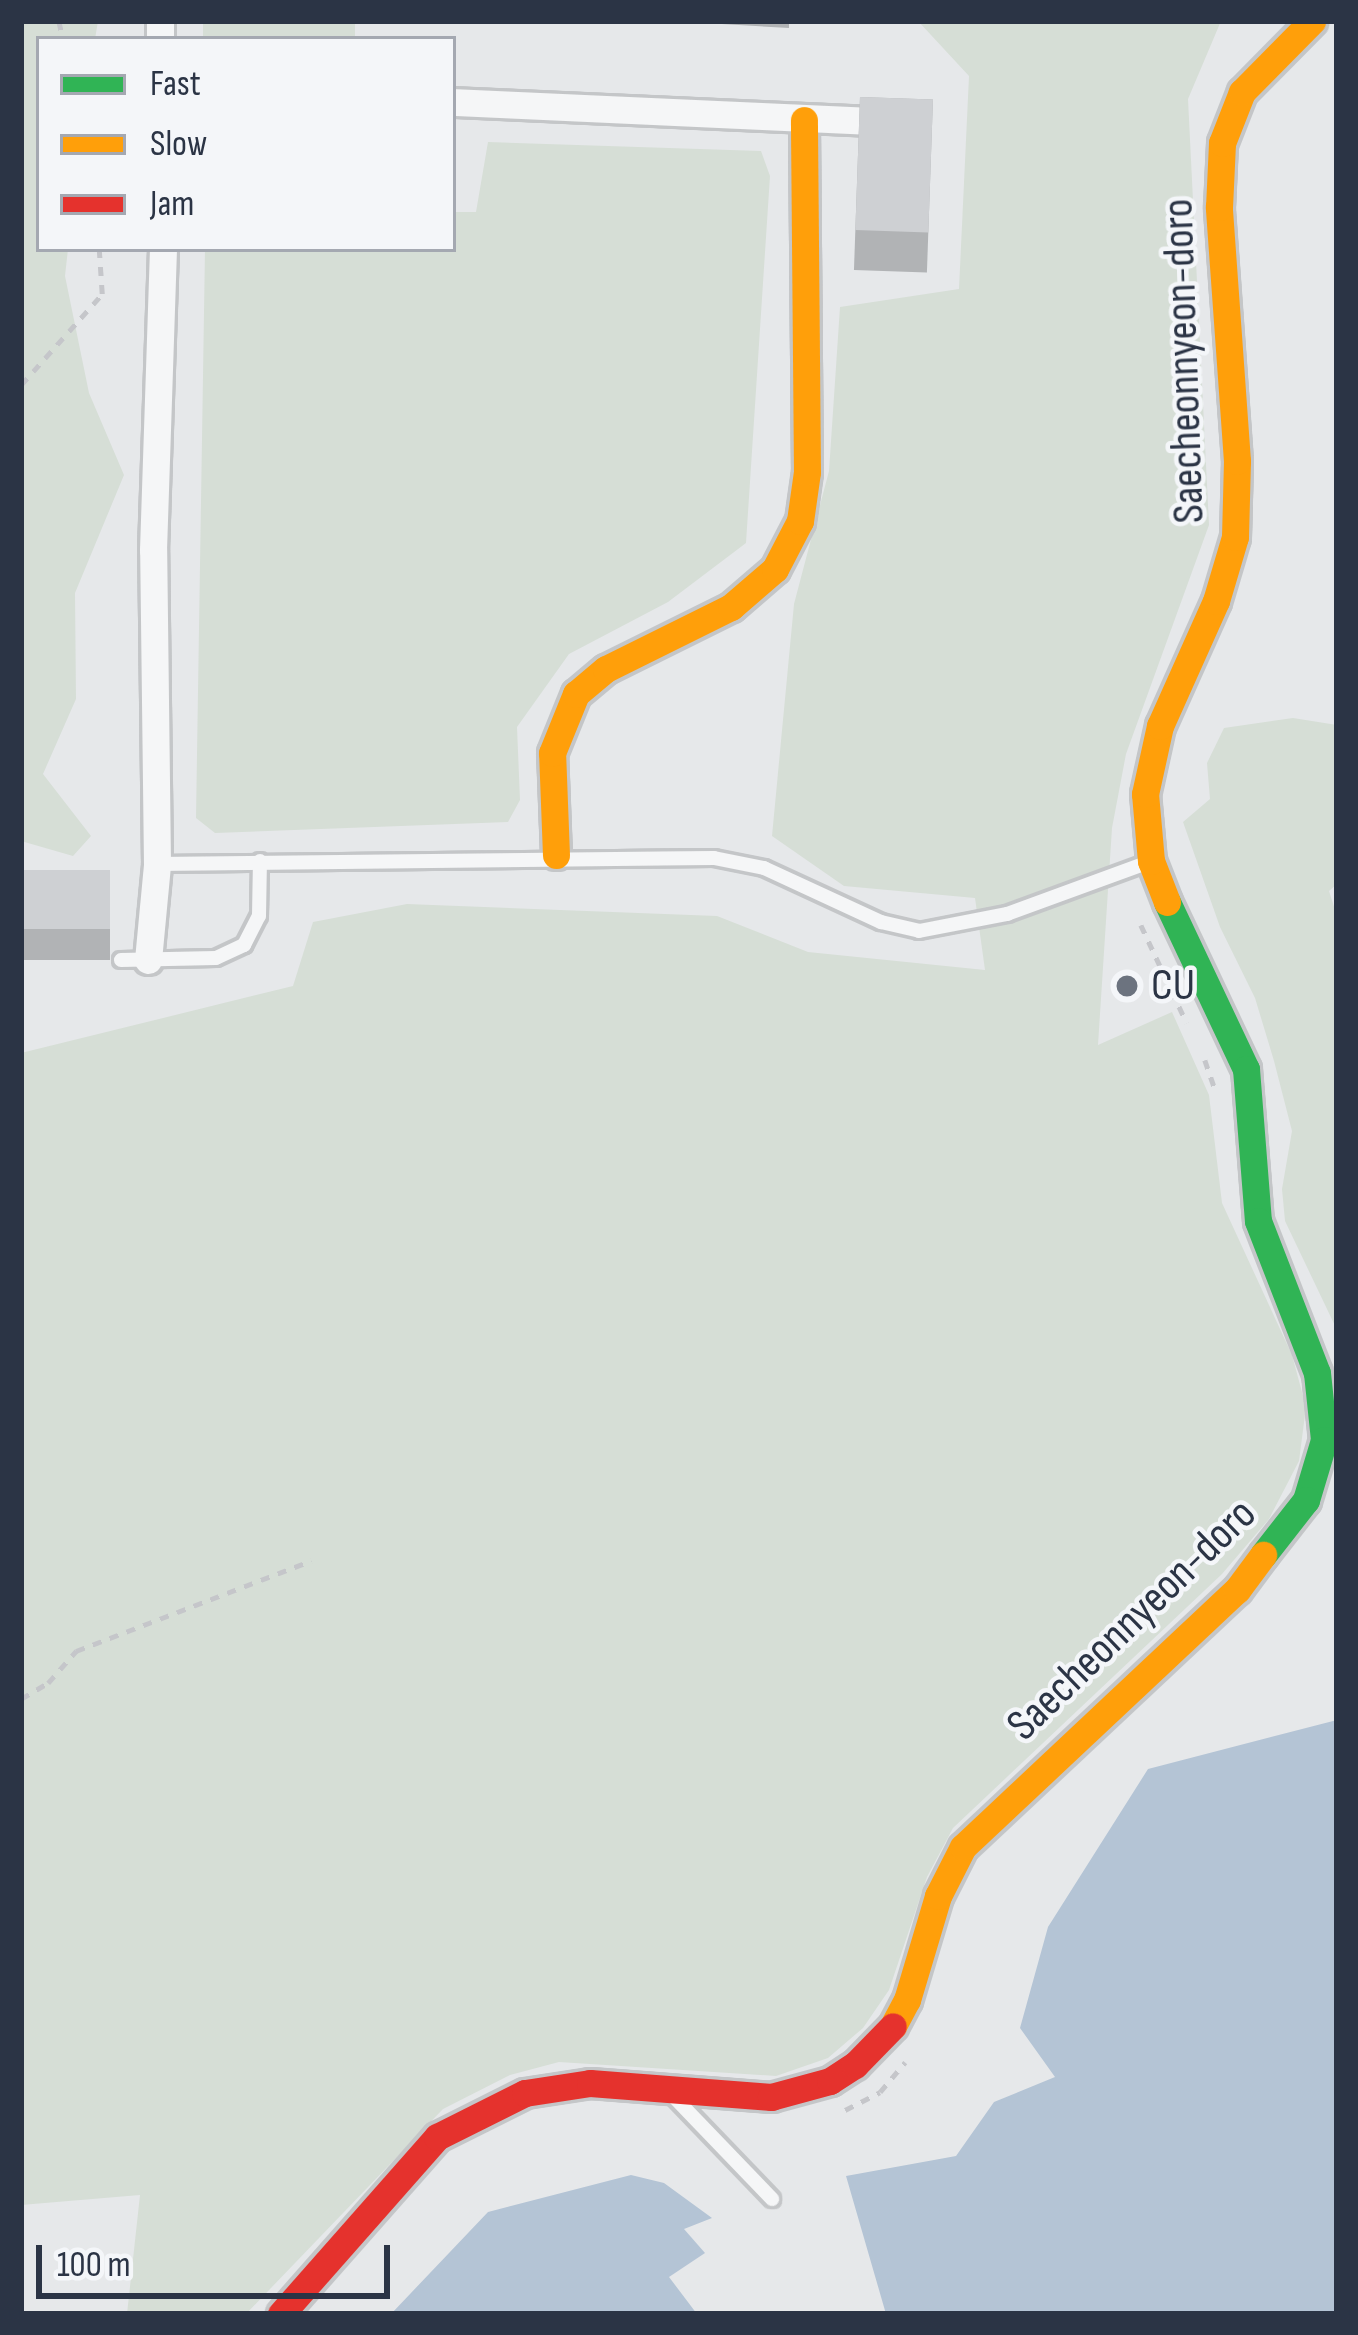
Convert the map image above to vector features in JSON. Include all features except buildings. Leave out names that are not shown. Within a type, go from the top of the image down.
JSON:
[{"type":"street","name":"Saecheonnyeon-doro","points":[[281,2314],[415,2158],[464,2121],[557,2086],[590,2083],[771,2097],[830,2081],[875,2048],[907,2000],[938,1896],[963,1846],[1238,1590],[1306,1501],[1324,1440],[1323,1404],[1317,1372],[1258,1221],[1246,1069],[1139,866],[1145,794],[1160,726],[1216,601],[1235,537],[1237,461],[1219,206],[1222,143],[1242,92],[1312,21]]},
{"type":"street","points":[[456,109],[931,123]]},
{"type":"street","points":[[556,855],[552,753],[565,711],[577,694],[606,669],[731,607],[753,590],[775,569],[800,521],[807,472],[804,120]]},
{"type":"street","points":[[135,960],[158,864],[153,550],[163,252]]},
{"type":"lane","points":[[158,864],[556,855],[745,862],[881,922],[919,931],[1007,914],[1139,866]]},
{"type":"lane","points":[[135,960],[216,958],[244,945],[259,916],[260,861]]},
{"type":"lane","points":[[670,2092],[772,2199]]},
{"type":"path","points":[[21,385],[102,294],[99,252]]},
{"type":"path","points":[[1139,866],[1146,941],[1194,1037]]},
{"type":"path","points":[[1204,1056],[1220,1108]]},
{"type":"path","points":[[21,1699],[47,1683],[76,1651],[311,1561]]},
{"type":"path","points":[[830,2116],[880,2092],[909,2055]]},
{"type":"shaded area","points":[[21,21],[98,21],[96,36],[36,36],[36,252],[68,252],[65,276],[89,393],[124,475],[75,593],[76,699],[43,774],[91,836],[73,856],[21,841]]},
{"type":"shaded area","points":[[203,21],[355,21],[355,36],[203,36]]},
{"type":"shaded area","points":[[918,21],[1221,21],[1188,99],[1209,525],[1126,754],[1112,828],[1098,1045],[1172,1012],[1209,1095],[1222,1203],[1292,1355],[1306,1407],[1299,1461],[1269,1519],[1222,1574],[953,1828],[927,1877],[889,1990],[863,2028],[828,2058],[776,2076],[559,2062],[510,2075],[443,2109],[246,2314],[127,2314],[140,2195],[21,2205],[21,1053],[293,986],[313,922],[407,904],[717,916],[808,952],[985,970],[975,898],[844,886],[772,836],[794,604],[829,471],[840,307],[959,289],[969,76]]},
{"type":"shaded area","points":[[488,142],[761,151],[770,176],[746,543],[668,602],[569,654],[517,727],[520,800],[508,822],[215,833],[196,818],[205,252],[456,252],[456,212],[476,212]]},
{"type":"shaded area","points":[[1293,718],[1337,725],[1337,884],[1329,891],[1337,916],[1337,1330],[1285,1221],[1282,1189],[1292,1131],[1255,998],[1220,927],[1183,822],[1210,799],[1207,763],[1224,728]]},
{"type":"water","points":[[1337,1720],[1337,2314],[886,2314],[846,2176],[956,2156],[994,2102],[1055,2077],[1020,2028],[1048,1927],[1148,1769]]},
{"type":"water","points":[[631,2175],[664,2183],[712,2218],[684,2229],[705,2253],[669,2277],[697,2314],[391,2314],[488,2212]]},
{"type":"traffic: fast","points":[[1167,902],[1246,1069],[1258,1221],[1317,1373],[1324,1440],[1306,1500],[1263,1555]]},
{"type":"traffic: slow","points":[[1167,902],[1151,861],[1145,794],[1160,726],[1216,601],[1235,537],[1237,461],[1219,207],[1222,143],[1242,92],[1312,21]]},
{"type":"traffic: slow","points":[[556,855],[552,753],[576,694],[606,669],[731,607],[775,569],[800,521],[807,472],[804,120]]},
{"type":"traffic: slow","points":[[893,2026],[907,2000],[938,1896],[963,1847],[1237,1590],[1263,1555]]},
{"type":"traffic: jam","points":[[281,2314],[437,2137],[525,2093],[590,2083],[771,2097],[830,2081],[855,2065],[893,2026]]},
{"type":"place","name":"CU","points":[[1127,986]]}]
